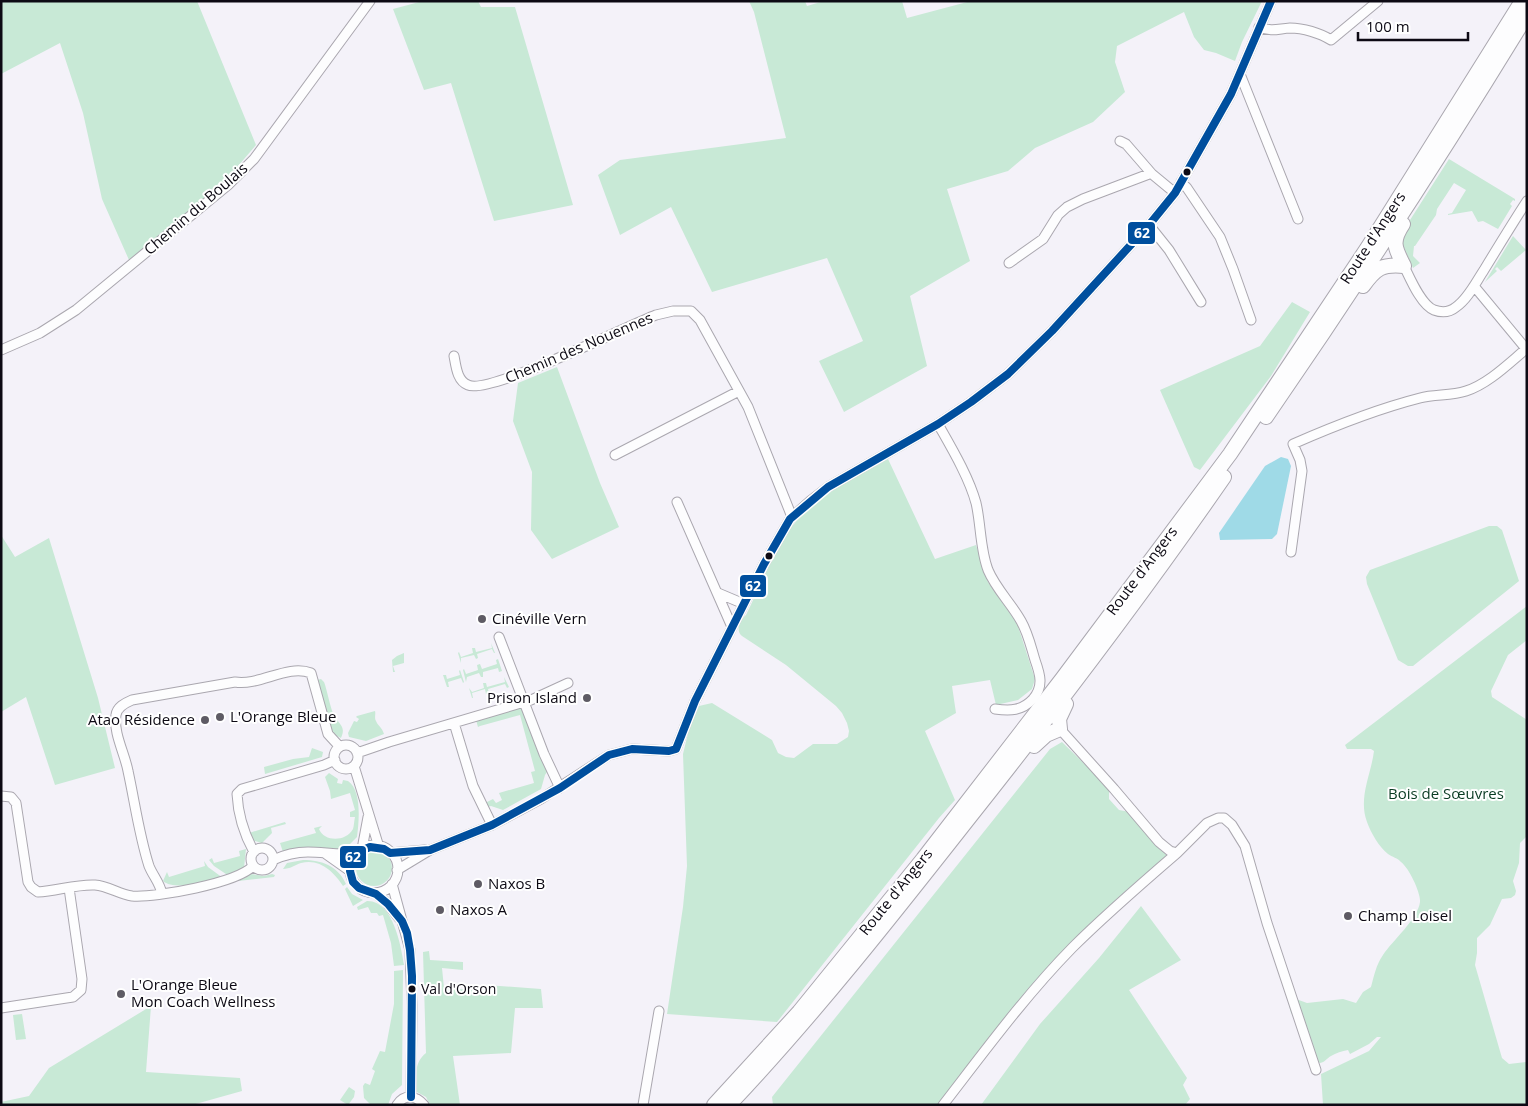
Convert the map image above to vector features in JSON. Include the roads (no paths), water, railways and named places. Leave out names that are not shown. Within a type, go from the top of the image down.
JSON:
[{"type":"highway","name":"Route d'Angers","points":[[714,1105],[799,1012],[923,860],[1062,679],[1230,454],[1368,247],[1522,1]]},
{"type":"highway","name":"Route d'Angers","points":[[730,1105],[761,1072],[890,918],[1011,766],[1100,648],[1219,484],[1317,343],[1451,138],[1527,15]]},
{"type":"highway","points":[[1317,343],[1332,329],[1369,278],[1380,267],[1391,265],[1404,266],[1395,246],[1397,233],[1441,163],[1451,138]]},
{"type":"highway","points":[[1011,766],[1024,757],[1046,734],[1060,729],[1058,719],[1062,710],[1098,660],[1100,648]]},
{"type":"highway","points":[[738,1105],[756,1085],[761,1072]]},
{"type":"street","name":"Chemin du Boulais","points":[[1,350],[40,333],[76,310],[228,185],[254,159],[370,1]]},
{"type":"street","points":[[397,870],[430,850],[492,825],[560,788],[617,752],[632,750],[671,751],[678,744],[695,701],[784,528],[792,517],[828,487],[938,424],[982,394],[1021,362],[1051,332],[1149,225],[1175,193],[1240,74],[1271,1]]},
{"type":"street","points":[[1259,27],[1270,31],[1290,28],[1304,30],[1331,40],[1378,1]]},
{"type":"street","points":[[1240,74],[1298,218]]},
{"type":"street","points":[[1120,141],[1126,144],[1152,174],[1175,193]]},
{"type":"street","points":[[1009,263],[1044,239],[1058,215],[1067,208],[1108,189],[1152,174]]},
{"type":"street","points":[[1181,182],[1220,237],[1251,320]]},
{"type":"street","points":[[1404,266],[1419,295],[1433,310],[1442,312],[1451,310],[1458,306],[1474,286],[1527,201]]},
{"type":"street","points":[[1149,225],[1169,250],[1201,302]]},
{"type":"street","points":[[1291,552],[1302,471],[1300,460],[1293,444],[1327,429],[1422,397],[1466,391],[1495,374],[1526,350],[1474,286]]},
{"type":"street","name":"Chemin des Nouennes","points":[[454,356],[459,377],[470,386],[478,387],[514,377],[656,315],[673,311],[691,311],[700,320],[748,407],[792,517]]},
{"type":"street","points":[[615,455],[739,391]]},
{"type":"street","points":[[938,424],[972,491],[987,567],[994,582],[1022,622],[1039,671],[1039,690],[1031,701],[1020,709],[995,709]]},
{"type":"street","points":[[677,502],[732,628]]},
{"type":"street","points":[[718,593],[744,604]]},
{"type":"street","points":[[499,637],[551,772],[560,788]]},
{"type":"street","points":[[162,894],[159,883],[150,868],[137,822],[128,770],[116,725],[116,713],[121,705],[132,700],[235,682],[246,684],[301,669],[311,673],[328,734],[340,746]]},
{"type":"street","points":[[358,753],[523,702],[568,683]]},
{"type":"street","points":[[454,723],[473,786],[492,825]]},
{"type":"street","points":[[1060,729],[1159,842],[1177,854]]},
{"type":"street","points":[[347,744],[352,746],[358,753],[358,761],[349,768],[343,768],[335,760],[334,753],[340,746],[347,744]]},
{"type":"street","points":[[254,852],[245,832],[238,807],[237,794],[242,789],[335,760]]},
{"type":"street","points":[[354,766],[365,795],[368,812],[379,846]]},
{"type":"street","points":[[1,796],[11,797],[16,803],[28,882],[31,888],[38,892],[84,885],[98,885],[121,894],[141,896],[162,894],[211,885],[231,879],[250,870],[253,866]]},
{"type":"street","points":[[368,812],[359,851],[350,864],[352,878],[361,889],[375,893],[387,903],[403,924]]},
{"type":"street","points":[[943,1105],[1071,949],[1119,903],[1177,854],[1207,823],[1222,818],[1232,825],[1245,846],[1270,932],[1316,1070]]},
{"type":"street","points":[[273,860],[283,856],[307,852],[349,854],[368,846],[379,846],[394,858],[397,870],[388,889],[375,893]]},
{"type":"street","points":[[259,849],[268,850],[272,854],[273,860],[270,867],[266,870],[253,866],[251,859],[254,852],[259,849]]},
{"type":"street","points":[[390,853],[430,850]]},
{"type":"street","points":[[326,854],[350,871]]},
{"type":"street","points":[[392,884],[410,950],[411,1097]]},
{"type":"street","points":[[1,1008],[73,997],[81,990],[82,978],[69,888]]},
{"type":"street","points":[[643,1105],[659,1011]]},
{"type":"street","points":[[397,1105],[403,1098],[411,1097],[418,1099],[424,1105]]},
{"type":"water","points":[[1281,457],[1288,459],[1291,466],[1277,534],[1272,539],[1220,540],[1219,533],[1265,466]]},
{"type":"place","name":"Cinéville Vern","points":[[482,619]]},
{"type":"place","name":"Prison Island","points":[[587,698]]},
{"type":"place","name":"L'Orange Bleue","points":[[220,717]]},
{"type":"place","name":"Atao Résidence","points":[[205,720]]},
{"type":"place","name":"Naxos B","points":[[478,884]]},
{"type":"place","name":"Naxos A","points":[[440,910]]},
{"type":"place","name":"Champ Loisel","points":[[1348,916]]},
{"type":"place","name":"Val d'Orson","points":[[412,989]]},
{"type":"place","name":"L'Orange Bleue Mon Coach Wellness","points":[[121,994]]},
{"type":"park label","name":"Bois de Sœuvres","points":[[1446,794]]}]
